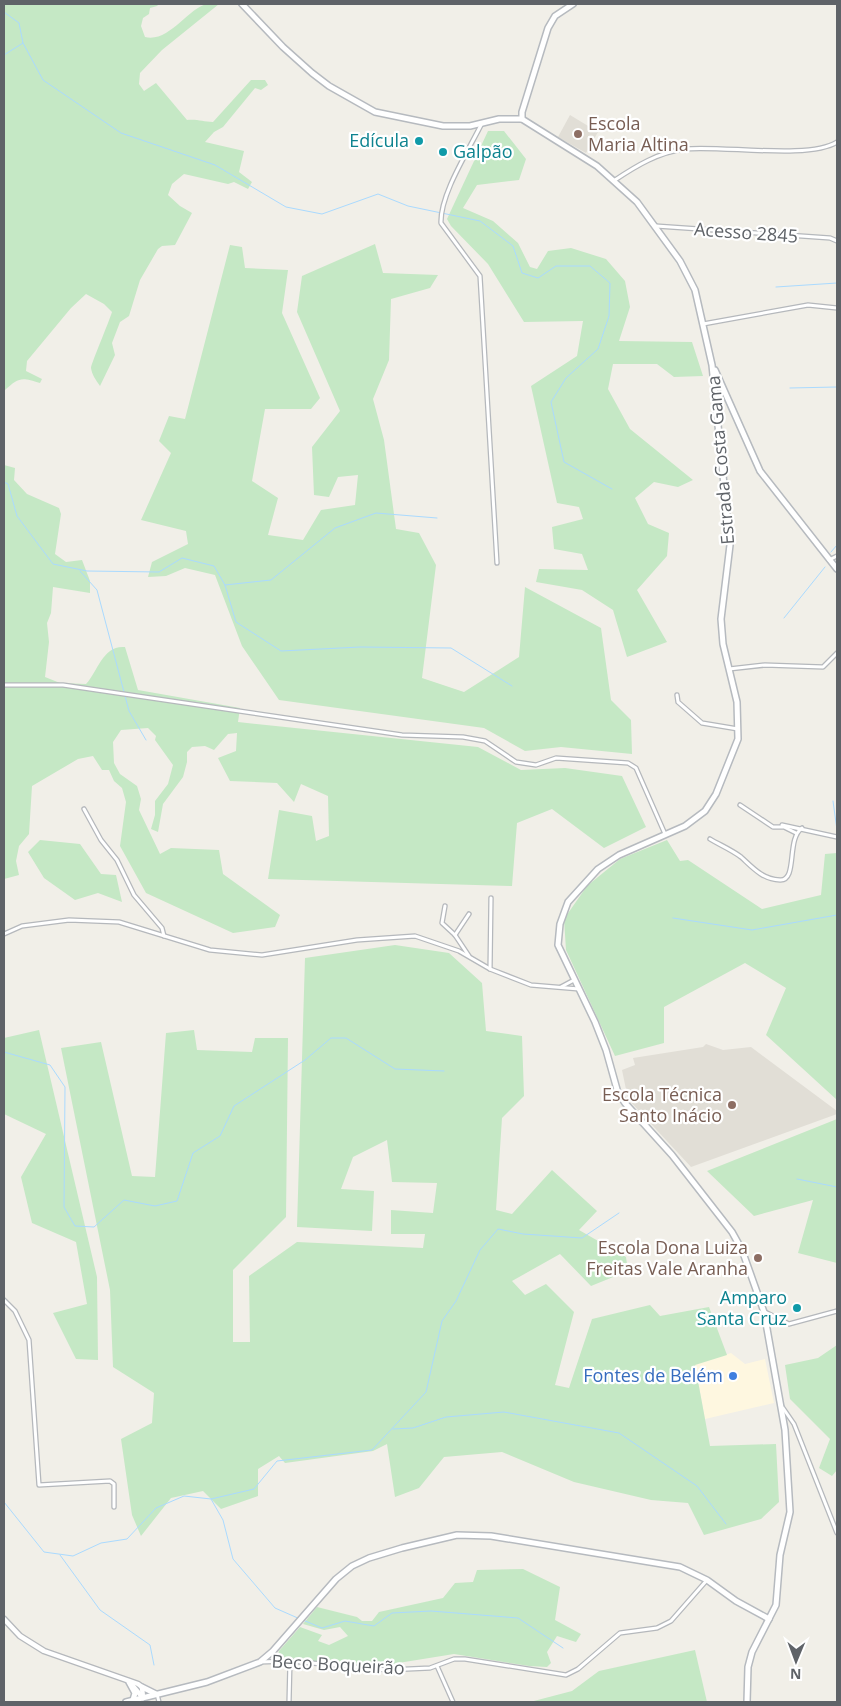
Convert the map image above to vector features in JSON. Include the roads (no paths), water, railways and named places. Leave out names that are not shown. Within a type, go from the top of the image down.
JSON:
[{"type":"main road","points":[[242,4],[266,30],[312,72],[337,90],[376,112],[443,126],[458,127],[499,119],[522,119],[522,112],[548,28],[555,16],[573,4]]},
{"type":"main road","name":"Estrada Costa Gama","points":[[522,119],[615,180],[637,202],[689,274],[695,290],[712,365],[730,545],[721,619],[723,644],[737,702],[739,729],[734,753],[709,806],[700,816],[619,855],[598,869],[568,902],[560,924],[558,945],[606,1050],[618,1093],[624,1104],[672,1156],[732,1232],[742,1250],[764,1312],[782,1407],[790,1512],[780,1555],[776,1605],[752,1652],[748,1667],[747,1702]]},
{"type":"main road","points":[[712,365],[760,471],[837,569]]},
{"type":"main road","points":[[715,401],[728,401]]},
{"type":"main road","points":[[126,1702],[207,1682],[260,1662],[299,1622],[336,1579],[352,1566],[369,1558],[457,1535],[500,1537],[680,1568],[708,1580],[736,1601],[769,1619]]},
{"type":"main road","points":[[129,1682],[135,1693],[133,1700]]},
{"type":"main road","points":[[142,1687],[157,1694]]},
{"type":"street","points":[[482,123],[447,195],[441,223],[480,276],[497,563]]},
{"type":"street","points":[[615,180],[636,166],[659,156],[684,149],[716,148],[738,151],[819,149],[837,142]]},
{"type":"street","name":"Acesso 2845","points":[[655,226],[830,238],[837,241]]},
{"type":"street","points":[[702,325],[808,305],[837,308]]},
{"type":"street","points":[[830,560],[837,556]]},
{"type":"street","points":[[729,669],[766,665],[822,667],[837,653]]},
{"type":"street","points":[[4,685],[63,685],[402,734],[463,737],[484,741],[515,762],[526,764],[536,765],[556,758],[628,763],[636,768],[665,834]]},
{"type":"street","points":[[676,695],[678,702],[702,722],[739,729]]},
{"type":"street","points":[[740,805],[773,827],[786,828],[796,833]]},
{"type":"street","points":[[84,809],[101,840],[117,860],[134,895],[162,928],[164,936]]},
{"type":"street","points":[[779,827],[785,825],[837,837]]},
{"type":"street","points":[[710,839],[740,856],[762,875],[782,880],[787,878],[790,873],[793,841],[796,833],[802,828]]},
{"type":"street","points":[[490,969],[491,898]]},
{"type":"street","points":[[445,906],[442,921],[455,935],[469,957]]},
{"type":"street","points":[[455,935],[469,914]]},
{"type":"street","points":[[4,934],[22,926],[69,920],[119,922],[210,950],[262,955],[357,940],[415,936],[469,957],[490,969],[531,985],[579,989]]},
{"type":"street","points":[[560,987],[574,980]]},
{"type":"street","points":[[4,1300],[15,1311],[29,1340],[39,1485],[110,1481],[114,1484],[114,1507]]},
{"type":"street","points":[[764,1312],[788,1324],[837,1310]]},
{"type":"street","points":[[782,1407],[794,1424],[837,1533]]},
{"type":"street","name":"Beco Boqueirão","points":[[260,1662],[290,1661],[387,1670],[437,1666],[454,1659],[465,1659],[566,1675],[578,1669],[620,1633],[657,1628],[671,1621],[708,1580]]},
{"type":"street","points":[[4,1619],[20,1636],[44,1651],[142,1687],[143,1698]]},
{"type":"street","points":[[289,1702],[290,1661]]},
{"type":"street","points":[[437,1666],[453,1702]]},
{"type":"street","points":[[129,1682],[143,1698]]},
{"type":"street","points":[[157,1694],[159,1702]]},
{"type":"waterway","points":[[4,12],[19,23],[23,43],[4,55]]},
{"type":"waterway","points":[[23,43],[43,80],[121,133],[215,165],[286,207],[322,214],[378,194],[408,206],[480,221],[513,246],[522,273],[538,278],[556,266],[590,266],[610,283],[609,316],[598,349],[566,378],[551,402],[564,462],[612,489]]},
{"type":"waterway","points":[[776,287],[837,283]]},
{"type":"waterway","points":[[790,388],[837,387]]},
{"type":"waterway","points":[[4,482],[8,484],[17,516],[53,564],[87,571],[159,572],[182,558],[214,566],[225,585],[236,622],[281,651],[360,647],[451,648],[512,686]]},
{"type":"waterway","points":[[225,585],[271,580],[335,528],[376,513],[437,518]]},
{"type":"waterway","points":[[831,552],[837,545]]},
{"type":"waterway","points":[[784,618],[825,567]]},
{"type":"waterway","points":[[80,571],[97,590],[124,692]]},
{"type":"waterway","points":[[125,696],[129,711],[146,740]]},
{"type":"waterway","points":[[833,801],[837,830]]},
{"type":"waterway","points":[[673,918],[752,930],[837,915]]},
{"type":"waterway","points":[[4,1052],[50,1065],[65,1087],[64,1207],[75,1226],[94,1227],[124,1200],[155,1206],[177,1201],[193,1153],[220,1136],[234,1106],[305,1060],[331,1038],[346,1038],[395,1069],[444,1071]]},
{"type":"waterway","points":[[797,1179],[837,1187]]},
{"type":"waterway","points":[[4,1502],[44,1552],[73,1556],[101,1543],[127,1539],[156,1508],[184,1496],[211,1499],[254,1489],[277,1461],[372,1450],[426,1392],[442,1321],[456,1301],[480,1250],[498,1229],[523,1234],[582,1238],[619,1213]]},
{"type":"waterway","points":[[393,1429],[413,1428],[446,1417],[504,1412],[619,1433],[697,1486],[726,1524]]},
{"type":"waterway","points":[[211,1499],[223,1520],[233,1559],[275,1608],[300,1619]]},
{"type":"waterway","points":[[60,1555],[100,1610],[150,1645],[154,1665]]},
{"type":"waterway","points":[[303,1620],[322,1628],[345,1621],[374,1626],[392,1613],[431,1611],[518,1618],[563,1648]]},
{"type":"place","name":"Escola Maria Altina","points":[[578,134]]},
{"type":"place","name":"Edícula","points":[[419,141]]},
{"type":"place","name":"Galpão","points":[[443,152]]},
{"type":"place","name":"Escola Técnica Santo Inácio","points":[[732,1105]]},
{"type":"place","name":"Escola Dona Luiza Freitas Vale Aranha","points":[[758,1258]]},
{"type":"place","name":"Amparo Santa Cruz","points":[[797,1308]]},
{"type":"place","name":"Fontes de Belém","points":[[733,1376]]}]
